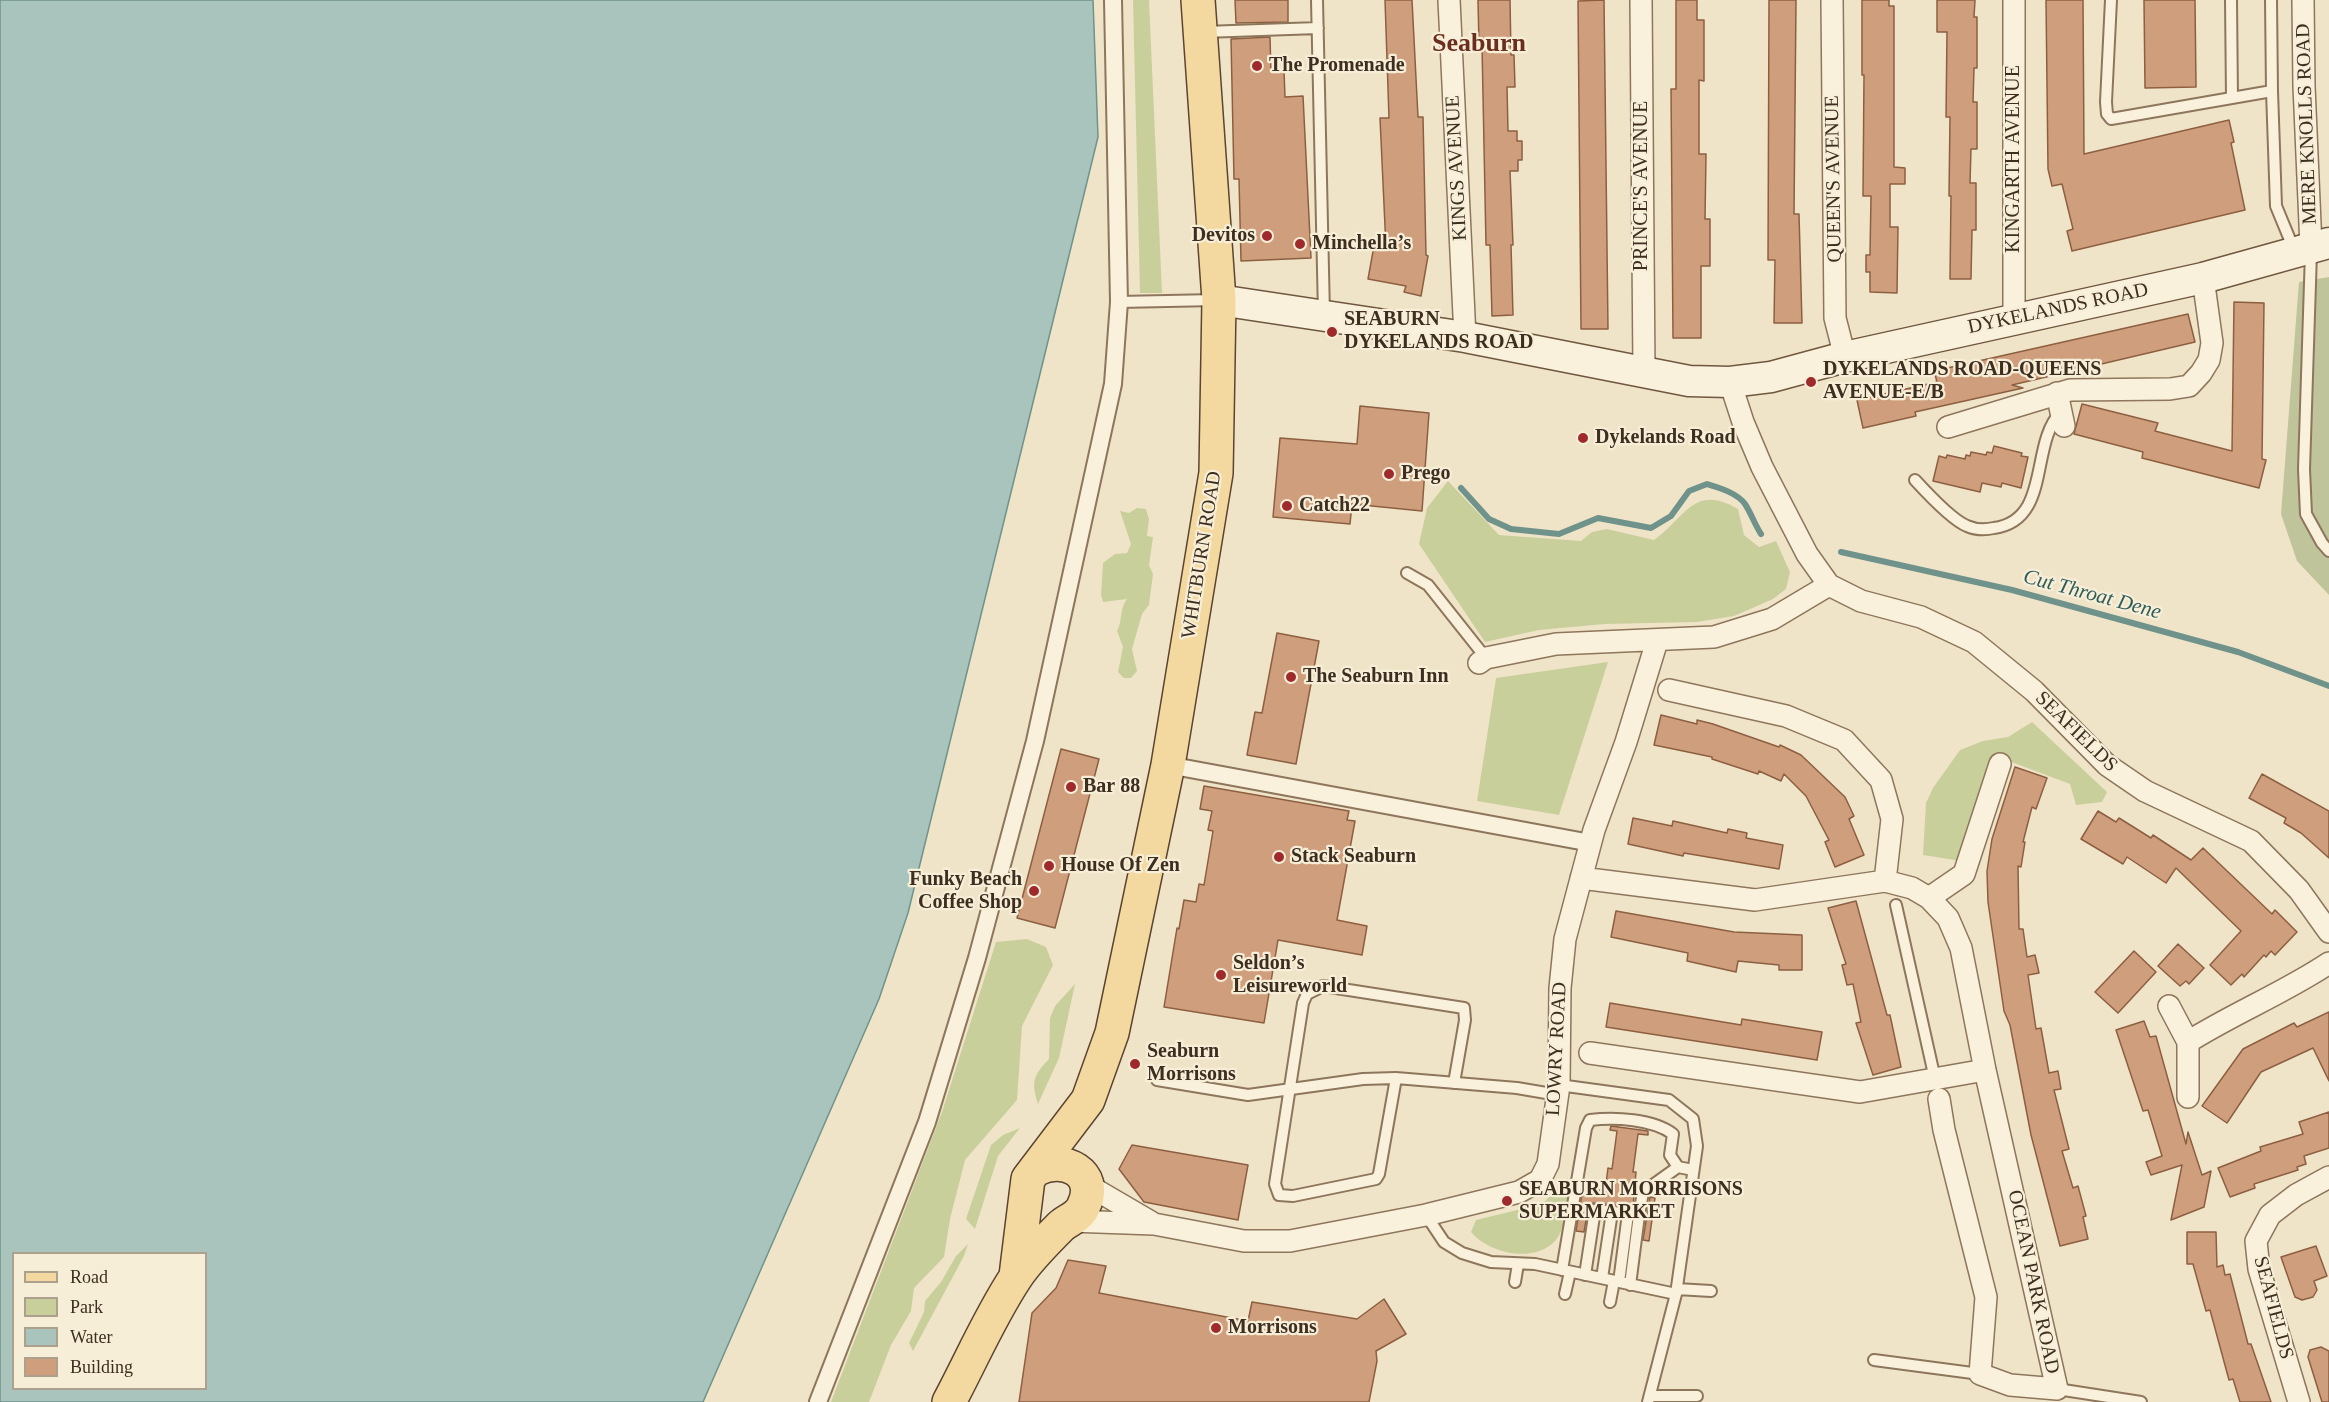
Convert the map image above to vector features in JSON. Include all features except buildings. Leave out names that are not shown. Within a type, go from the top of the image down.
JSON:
[{"type":"main road","name":"WHITBURN ROAD","points":[[1088,1100],[1112,1033],[1168,765],[1216,473],[1219,300],[1198,0]]},
{"type":"main road","name":"DYKELANDS ROAD","points":[[1219,300],[1465,337],[1689,381],[1730,382],[1771,377],[1845,357],[2203,278],[2312,247]]},
{"type":"main road","points":[[948,1402],[1016,1276],[1066,1223],[1080,1214],[1086,1203],[1088,1100]]},
{"type":"main road","points":[[1016,1276],[1031,1181],[1088,1100]]},
{"type":"main road","points":[[1066,1223],[1044,1222],[1031,1212],[1031,1181],[1049,1163],[1063,1163],[1077,1170],[1085,1181]]},
{"type":"street","points":[[818,1402],[927,1122],[989,915],[1035,741],[1113,384],[1119,302],[1113,0]]},
{"type":"street","name":"KINGS AVENUE","points":[[1449,0],[1465,337]]},
{"type":"street","name":"PRINCE'S AVENUE","points":[[1641,0],[1644,372]]},
{"type":"street","name":"QUEEN'S AVENUE","points":[[1832,0],[1835,318],[1845,357]]},
{"type":"street","name":"KINGARTH AVENUE","points":[[2014,0],[2014,319]]},
{"type":"street","name":"MERE KNOLLS ROAD","points":[[2303,0],[2304,86],[2312,247]]},
{"type":"street","points":[[1948,427],[2060,410],[2070,390],[2170,389],[2189,386],[2209,360],[2212,344],[2203,278]]},
{"type":"street","points":[[1483,660],[1556,644],[1714,637],[1772,619],[1829,585],[1807,554],[1762,467],[1743,422],[1730,382]]},
{"type":"street","name":"SEAFIELDS","points":[[1829,585],[1861,601],[1922,617],[1974,642],[2034,691],[2106,765],[2145,791],[2251,841],[2299,890],[2329,932]]},
{"type":"street","name":"LOWRY ROAD","points":[[1066,1223],[1154,1224],[1244,1241],[1290,1241],[1426,1215],[1519,1192],[1540,1180],[1548,1164],[1559,1090],[1560,988],[1564,949],[1591,843],[1657,641]]},
{"type":"street","points":[[1669,690],[1786,716],[1844,740],[1881,780],[1892,819],[1885,880]]},
{"type":"street","points":[[1929,898],[1964,874],[2000,764]]},
{"type":"street","points":[[1168,765],[1591,843]]},
{"type":"street","name":"OCEAN PARK ROAD","points":[[1581,878],[1755,900],[1885,880],[1912,888],[1929,898],[1948,918],[1960,948],[2057,1389],[2010,1385],[1980,1374]]},
{"type":"street","points":[[2188,1042],[2218,1024],[2291,988],[2329,963]]},
{"type":"street","points":[[2169,1006],[2188,1042],[2188,1097]]},
{"type":"street","points":[[1590,1053],[1860,1092],[1937,1089],[1985,1070]]},
{"type":"street","points":[[1937,1089],[1944,1130],[1986,1297],[1980,1374]]},
{"type":"street","name":"SEAFIELDS","points":[[2299,1402],[2259,1269],[2256,1241],[2270,1215],[2296,1195],[2329,1177]]},
{"type":"street","name":"LOWRY ROAD","points":[[1085,1181],[1154,1224]]},
{"type":"lane","points":[[1317,0],[1324,314]]},
{"type":"lane","points":[[2110,0],[2106,102],[2107,114],[2111,119],[2272,91]]},
{"type":"lane","points":[[2231,0],[2232,98]]},
{"type":"lane","points":[[2271,0],[2276,206],[2312,247],[2304,469],[2306,514],[2329,551]]},
{"type":"lane","points":[[1201,32],[1318,28]]},
{"type":"lane","points":[[1119,302],[1219,300]]},
{"type":"lane","points":[[1915,480],[1966,526],[1982,530],[2004,527],[2021,518],[2033,492],[2049,423],[2060,410]]},
{"type":"lane","points":[[1407,573],[1428,585],[1483,660]]},
{"type":"lane","points":[[1896,905],[1937,1089]]},
{"type":"lane","points":[[1396,1078],[1379,1174],[1376,1179],[1288,1197],[1279,1195],[1275,1184],[1303,1003],[1307,994],[1323,986],[1464,1008],[1465,1020],[1454,1083]]},
{"type":"lane","points":[[1157,1080],[1248,1095],[1363,1078],[1396,1078],[1669,1100],[1693,1119],[1697,1146],[1676,1291],[1650,1399],[1697,1396]]},
{"type":"lane","points":[[1565,1294],[1566,1271],[1590,1120],[1603,1118],[1662,1125],[1673,1134],[1670,1155],[1678,1167],[1693,1170]]},
{"type":"lane","points":[[1610,1302],[1621,1283],[1633,1215],[1643,1192],[1678,1167]]},
{"type":"lane","points":[[1585,1275],[1595,1210],[1633,1215]]},
{"type":"lane","points":[[1602,1278],[1612,1212]]},
{"type":"lane","points":[[1426,1215],[1444,1242],[1462,1253],[1491,1262],[1566,1271],[1621,1283],[1676,1291],[1711,1291]]},
{"type":"lane","points":[[1515,1282],[1518,1264]]},
{"type":"lane","points":[[1874,1360],[1980,1374]]},
{"type":"lane","points":[[2057,1389],[2141,1402]]},
{"type":"green space","points":[[1133,0],[1149,0],[1162,293],[1140,293]]},
{"type":"green space","points":[[2329,277],[2329,595],[2297,561],[2281,514],[2299,282]]},
{"type":"green space","points":[[1448,481],[1499,535],[1581,541],[1592,532],[1607,529],[1654,540],[1691,506],[1711,500],[1723,502],[1738,509],[1744,535],[1759,547],[1776,541],[1790,572],[1786,589],[1773,599],[1734,616],[1697,622],[1605,624],[1539,630],[1485,642],[1419,544],[1427,508]]},
{"type":"green space","points":[[1137,508],[1146,509],[1149,519],[1147,536],[1153,537],[1149,565],[1153,574],[1149,605],[1142,614],[1132,649],[1137,671],[1131,678],[1124,678],[1118,672],[1123,647],[1117,631],[1127,599],[1103,602],[1101,595],[1103,563],[1115,554],[1127,553],[1131,544],[1120,511],[1129,513]]},
{"type":"green space","points":[[1608,662],[1559,815],[1477,801],[1496,678]]},
{"type":"green space","points":[[2032,722],[2107,792],[2102,802],[2076,805],[2070,784],[1998,757],[1961,861],[1923,855],[1926,803],[1933,788],[1960,750],[1983,741],[2008,737]]},
{"type":"green space","points":[[1027,939],[1046,947],[1053,965],[1022,1026],[1017,1100],[965,1160],[950,1219],[944,1257],[914,1288],[911,1311],[891,1345],[869,1402],[831,1402],[942,1112],[996,942]]},
{"type":"green space","points":[[1075,984],[1059,1058],[1038,1104],[1034,1084],[1040,1070],[1049,1059],[1050,1018],[1055,1006]]},
{"type":"green space","points":[[1020,1128],[998,1156],[975,1229],[966,1219],[991,1145],[1003,1135]]},
{"type":"green space","points":[[1568,1178],[1568,1202],[1563,1227],[1555,1241],[1546,1248],[1524,1254],[1512,1253],[1488,1246],[1471,1232],[1476,1220],[1542,1204]]},
{"type":"green space","points":[[968,1244],[964,1256],[913,1351],[909,1343],[924,1312],[925,1301],[941,1282],[956,1256]]},
{"type":"water","points":[[0,0],[1093,0],[1098,137],[908,913],[879,999],[703,1402],[0,1402]]},
{"type":"waterway","name":"Cut Throat Dene","points":[[1461,488],[1489,519],[1511,529],[1559,534],[1598,518],[1651,528],[1671,516],[1689,491],[1707,484],[1728,491],[1742,500],[1761,534]]},
{"type":"waterway","name":"Cut Throat Dene","points":[[1841,552],[2012,590],[2238,652],[2329,686]]},
{"type":"place","name":"The Promenade","points":[[1257,66]]},
{"type":"place","name":"Devitos","points":[[1267,236]]},
{"type":"place","name":"Minchella’s","points":[[1300,244]]},
{"type":"place","name":"SEABURN DYKELANDS ROAD","points":[[1332,332]]},
{"type":"place","name":"DYKELANDS ROAD-QUEENS AVENUE-E/B","points":[[1811,382]]},
{"type":"place","name":"Dykelands Road","points":[[1583,438]]},
{"type":"place","name":"Prego","points":[[1389,474]]},
{"type":"place","name":"Catch22","points":[[1287,506]]},
{"type":"place","name":"The Seaburn Inn","points":[[1291,677]]},
{"type":"place","name":"Bar 88","points":[[1071,787]]},
{"type":"place","name":"Stack Seaburn","points":[[1279,857]]},
{"type":"place","name":"House Of Zen","points":[[1049,866]]},
{"type":"place","name":"Funky Beach Coffee Shop","points":[[1034,891]]},
{"type":"place","name":"Seldon’s Leisureworld","points":[[1221,975]]},
{"type":"place","name":"Seaburn Morrisons","points":[[1135,1064]]},
{"type":"place","name":"SEABURN MORRISONS SUPERMARKET","points":[[1507,1201]]},
{"type":"place","name":"Morrisons","points":[[1216,1328]]},
{"type":"district","name":"Seaburn","points":[[1479,44]]}]
